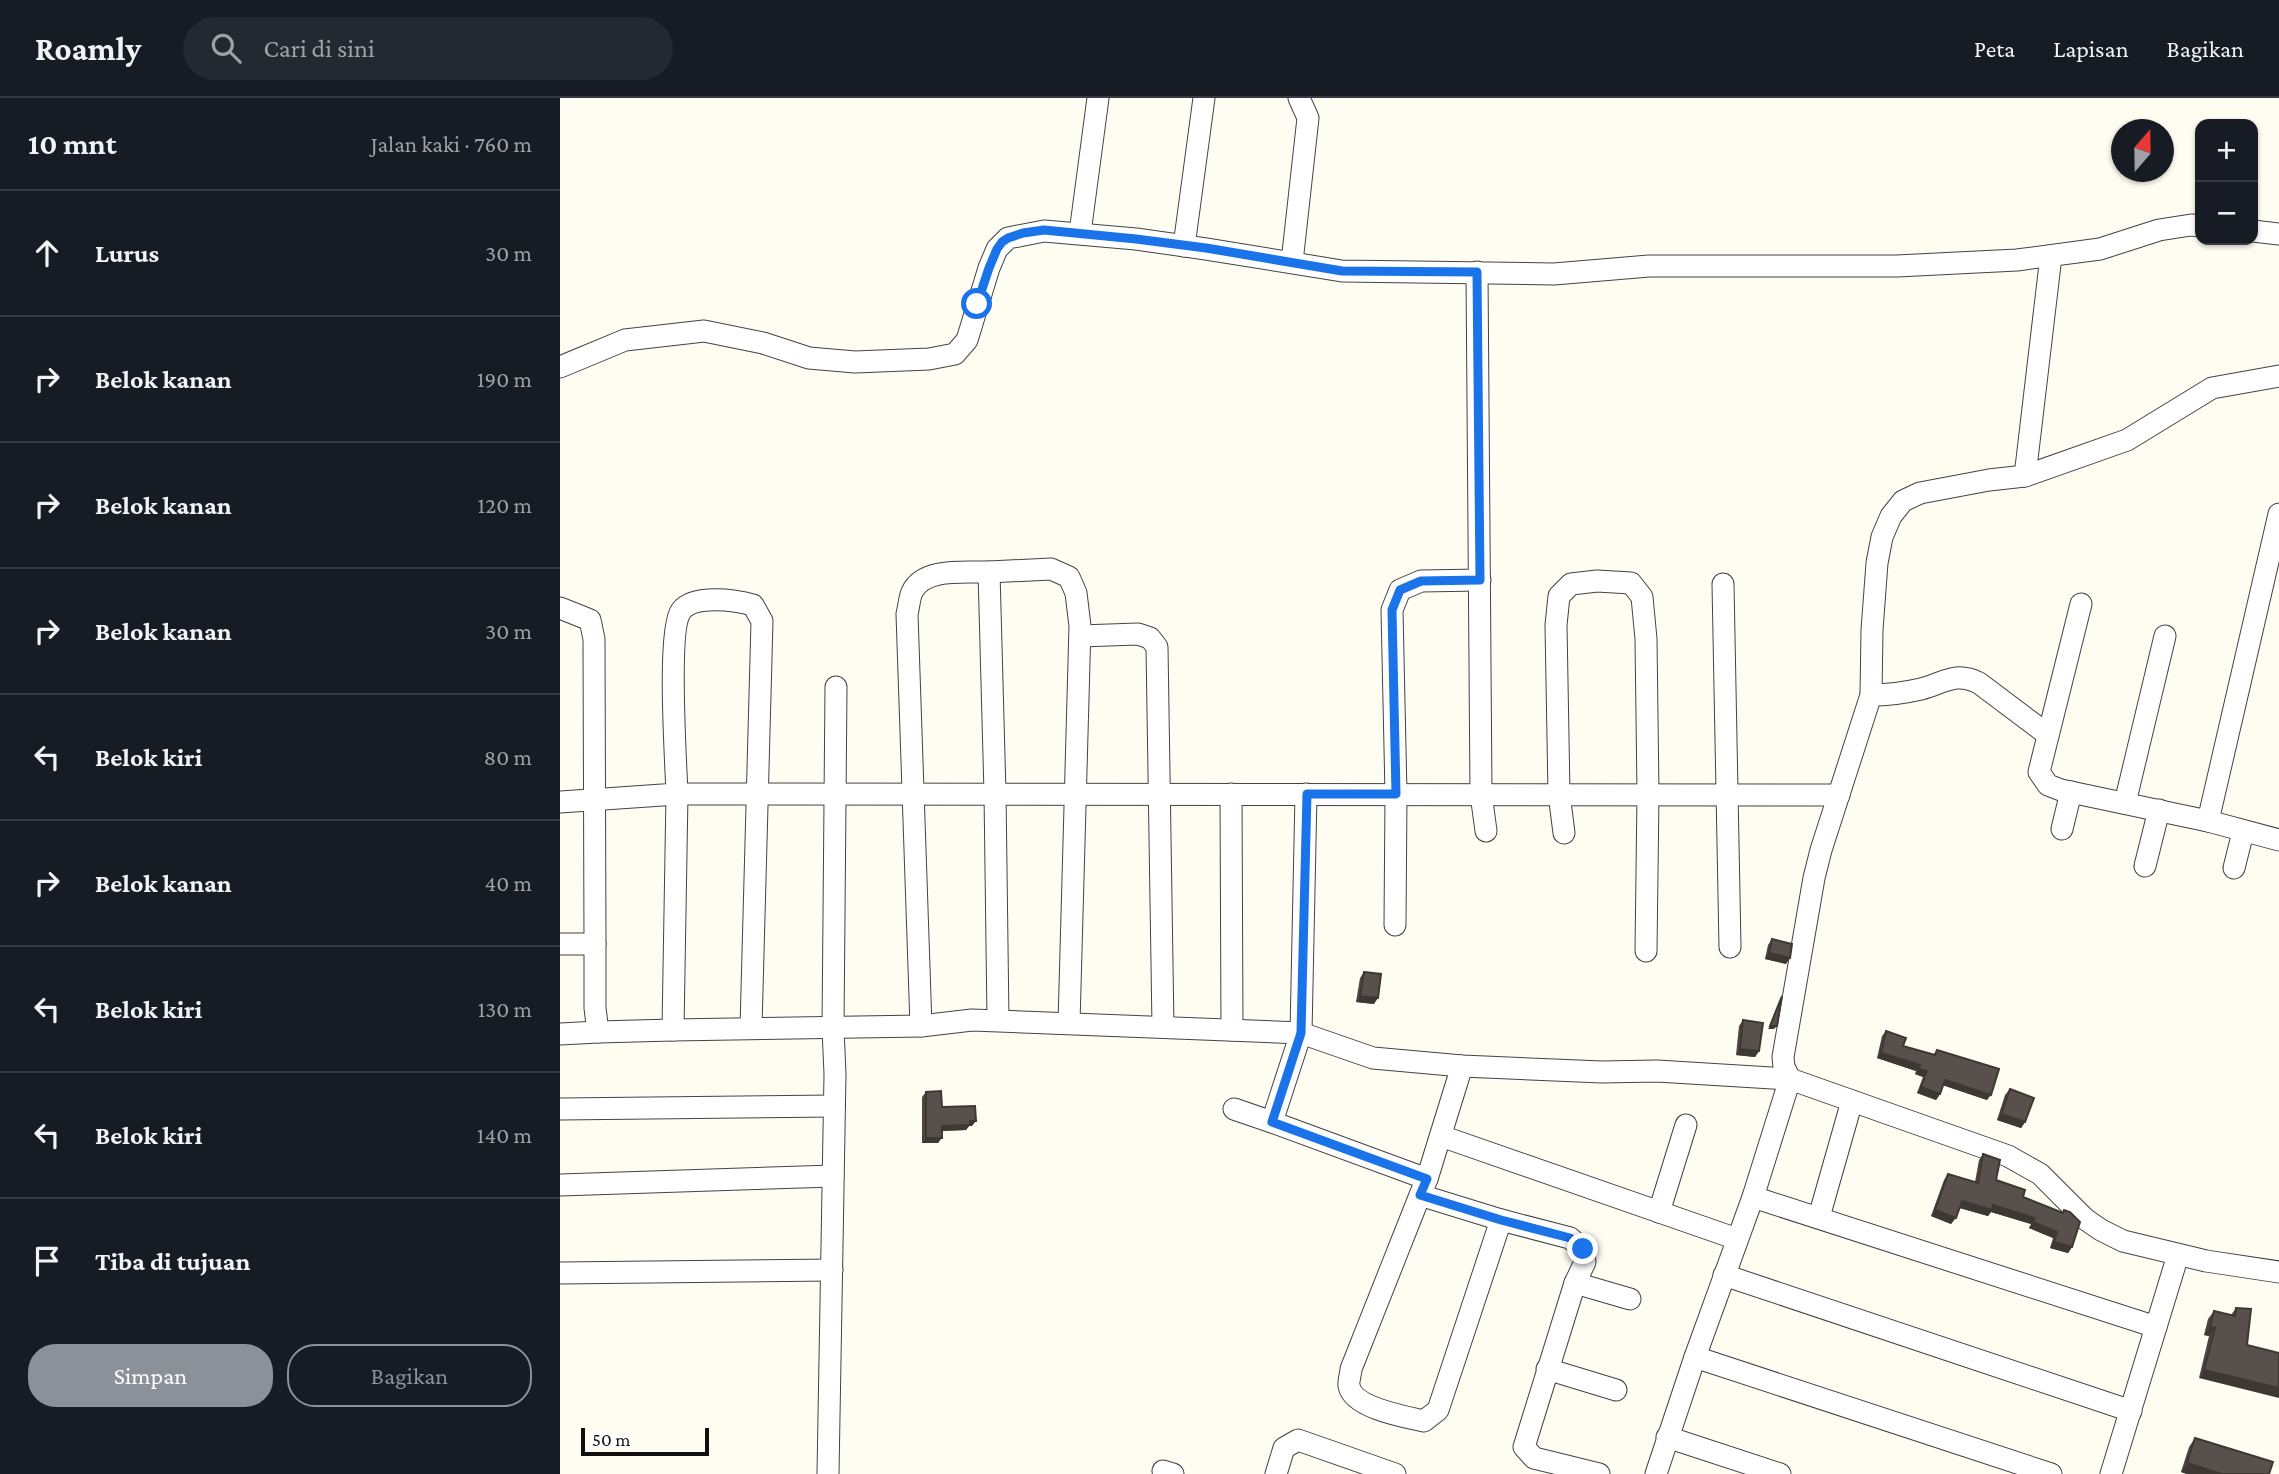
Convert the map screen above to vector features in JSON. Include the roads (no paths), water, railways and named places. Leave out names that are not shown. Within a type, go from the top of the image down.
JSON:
[{"type":"street","points":[[1080,233],[1098,98]]},
{"type":"street","points":[[1184,246],[1204,98]]},
{"type":"street","points":[[1292,262],[1308,118],[1299,98]]},
{"type":"street","points":[[560,367],[625,340],[704,331],[763,342],[809,358],[855,362],[929,359],[955,354],[967,340],[989,268],[1002,242],[1023,233],[1044,230],[1184,246],[1342,271],[1554,274],[1649,266],[1951,265],[2100,249],[2159,230],[2195,225]]},
{"type":"street","points":[[2258,232],[2279,234]]},
{"type":"street","points":[[2025,476],[2052,256]]},
{"type":"street","points":[[1477,272],[1481,794],[1486,831]]},
{"type":"street","points":[[1656,1474],[1753,1198],[1790,1079],[1783,1057],[1814,878],[1871,695],[1877,563],[1882,537],[1891,516],[1903,501],[1920,493],[2025,476],[2127,440],[2212,388],[2279,376]]},
{"type":"street","points":[[2208,821],[2279,514]]},
{"type":"street","points":[[921,1026],[907,614],[912,591],[924,577],[941,574],[1051,569],[1069,578],[1076,593],[1080,636],[1069,1023]]},
{"type":"street","points":[[989,572],[998,1020]]},
{"type":"street","points":[[1395,925],[1396,794],[1392,610],[1400,590],[1421,581],[1480,580]]},
{"type":"street","points":[[1564,833],[1559,794],[1556,625],[1559,596],[1571,584],[1597,580],[1631,583],[1642,597],[1646,639],[1646,951]]},
{"type":"street","points":[[1723,583],[1730,947]]},
{"type":"street","points":[[673,1030],[677,794],[674,644],[676,627],[681,611],[694,602],[738,600],[753,605],[762,621],[751,1027]]},
{"type":"street","points":[[2081,604],[2039,772],[2048,785],[2279,840]]},
{"type":"street","points":[[560,608],[590,620],[594,639],[595,1008],[598,1032]]},
{"type":"street","points":[[1080,636],[1138,634],[1150,638],[1157,647],[1163,1027]]},
{"type":"street","points":[[2125,803],[2165,636]]},
{"type":"street","points":[[1871,695],[1922,689],[1954,677],[1969,677],[2048,735]]},
{"type":"street","points":[[828,1474],[835,1106],[832,1029],[836,687]]},
{"type":"street","points":[[2062,829],[2071,792]]},
{"type":"street","points":[[560,802],[677,794],[757,793],[1839,795]]},
{"type":"street","points":[[1231,794],[1232,1030]]},
{"type":"street","points":[[1272,1122],[1301,1033],[1307,794]]},
{"type":"street","points":[[2145,866],[2159,810]]},
{"type":"street","points":[[2234,868],[2243,832]]},
{"type":"street","points":[[560,944],[595,944]]},
{"type":"street","points":[[560,1034],[751,1027],[832,1029],[998,1020],[1301,1033],[1373,1058],[1462,1066],[1602,1072],[1657,1071],[1790,1079],[2019,1161],[2040,1174],[2085,1219],[2123,1241],[2178,1255],[2279,1272]]},
{"type":"street","points":[[1462,1066],[1424,1187],[1351,1369],[1349,1386],[1355,1398],[1386,1413],[1424,1421],[1438,1410],[1501,1220]]},
{"type":"street","points":[[1819,1217],[1852,1101]]},
{"type":"street","points":[[560,1110],[835,1106]]},
{"type":"street","points":[[1234,1109],[1272,1122],[1501,1220],[1570,1238],[1583,1249],[1585,1262],[1575,1283],[1524,1447],[1534,1458],[1599,1474]]},
{"type":"street","points":[[1659,1212],[1686,1125]]},
{"type":"street","points":[[1440,1136],[1737,1239]]},
{"type":"street","points":[[560,1185],[833,1176]]},
{"type":"street","points":[[1753,1198],[2157,1327]]},
{"type":"street","points":[[2111,1474],[2178,1255]]},
{"type":"street","points":[[560,1273],[831,1270]]},
{"type":"street","points":[[1724,1275],[2131,1411]]},
{"type":"street","points":[[1575,1283],[1630,1299]]},
{"type":"street","points":[[1695,1357],[2051,1474]]},
{"type":"street","points":[[1548,1369],[1616,1390]]},
{"type":"street","points":[[1667,1437],[1759,1471],[1780,1474]]},
{"type":"street","points":[[1276,1474],[1284,1448],[1298,1440],[1395,1474]]}]
